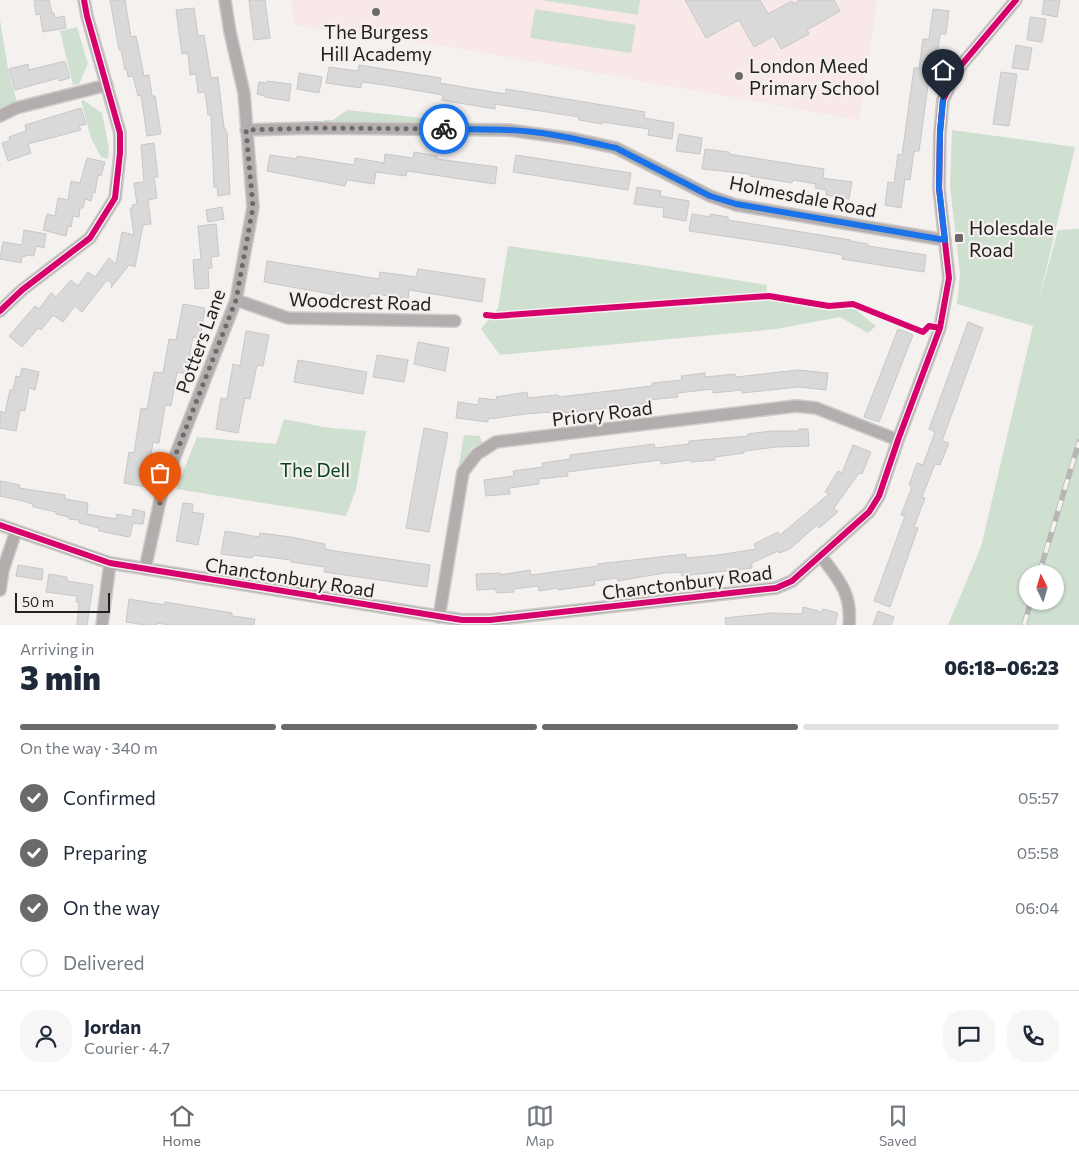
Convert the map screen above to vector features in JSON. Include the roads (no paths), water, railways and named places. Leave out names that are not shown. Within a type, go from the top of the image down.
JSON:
[{"type":"street","points":[[0,311],[22,290],[90,238],[114,198],[120,152],[120,133],[84,0]]},
{"type":"street","name":"Potters Lane","points":[[145,569],[163,487],[236,300],[253,207],[244,93],[230,32],[225,0]]},
{"type":"street","name":"Chanctonbury Road","points":[[0,525],[110,563],[462,620],[490,620],[776,588],[792,581],[869,512],[879,496],[943,318],[949,278],[939,188],[940,132],[943,100],[958,69],[1016,0]]},
{"type":"street","points":[[0,116],[16,108],[107,85]]},
{"type":"street","name":"Holmesdale Road","points":[[246,130],[314,128],[508,130],[575,139],[616,148],[710,196],[736,204],[945,240]]},
{"type":"street","name":"Woodcrest Road","points":[[236,300],[288,318],[455,321]]},
{"type":"street","name":"Priory Road","points":[[439,617],[463,472],[476,454],[496,442],[796,406],[816,408],[898,440]]},
{"type":"street","points":[[0,590],[3,570],[16,531]]},
{"type":"street","points":[[822,556],[844,587],[850,610],[849,625]]},
{"type":"street","points":[[102,625],[110,563]]},
{"type":"railway","points":[[1042,565],[1079,442]]},
{"type":"railway","points":[[1024,625],[1028,610]]},
{"type":"place","name":"The Burgess Hill Academy","points":[[376,12]]},
{"type":"place","name":"London Meed Primary School","points":[[739,76]]},
{"type":"place","name":"Holesdale Road","points":[[959,238]]},
{"type":"park label","name":"The Dell","points":[[315,469]]}]
